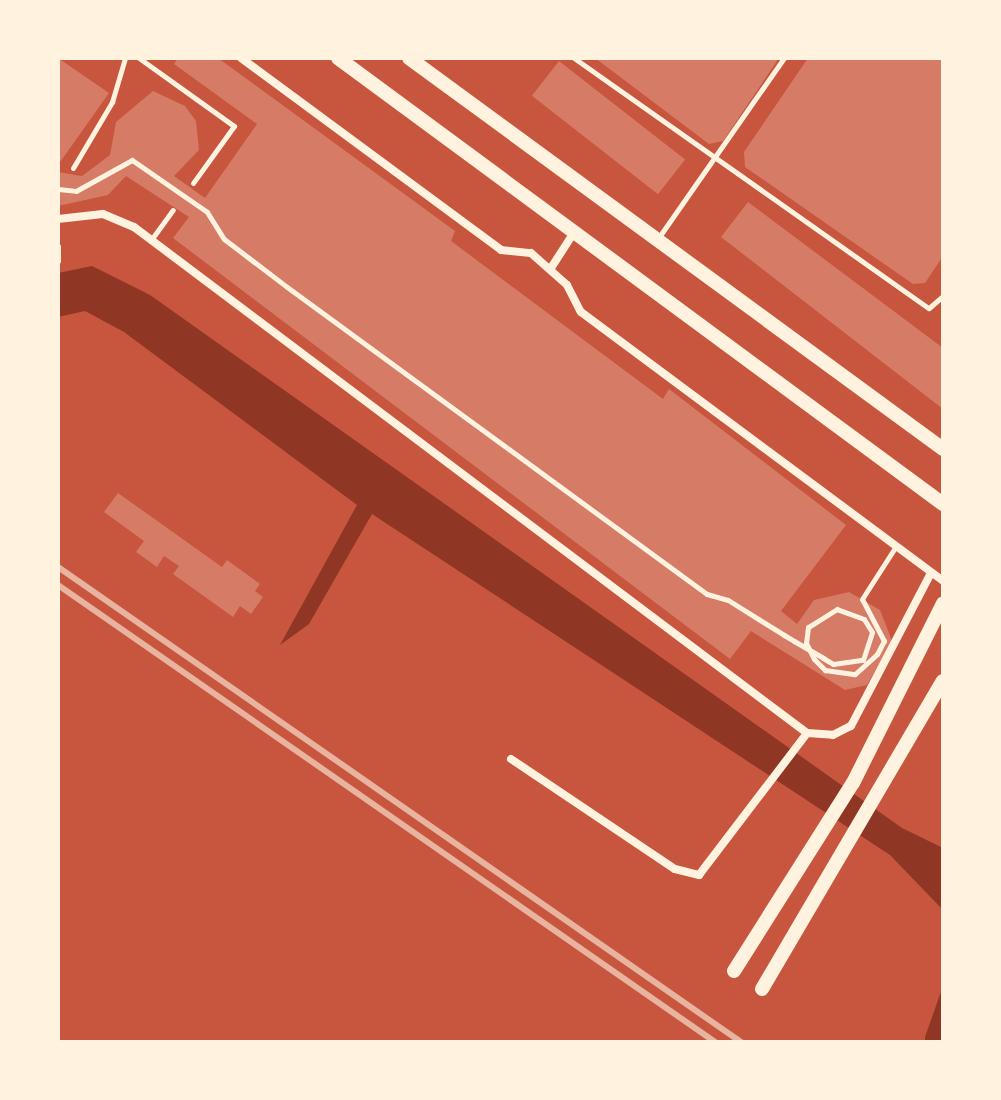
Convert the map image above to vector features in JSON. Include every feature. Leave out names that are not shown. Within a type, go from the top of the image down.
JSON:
[{"type":"main road","points":[[338,58],[943,504]]},
{"type":"main road","points":[[409,58],[943,449]]},
{"type":"main road","points":[[734,971],[853,783],[943,603]]},
{"type":"main road","points":[[762,989],[877,802],[943,681]]},
{"type":"street","points":[[241,58],[501,250],[531,253],[551,268],[581,312],[943,581]]},
{"type":"street","points":[[58,219],[103,214],[151,240],[807,733],[833,735],[851,726],[931,573]]},
{"type":"street","points":[[551,268],[573,234]]},
{"type":"street","points":[[511,759],[675,869],[699,875],[807,733]]},
{"type":"lane","points":[[73,168],[112,102],[125,58]]},
{"type":"lane","points":[[139,58],[234,126],[193,183]]},
{"type":"lane","points":[[574,58],[929,308],[943,296]]},
{"type":"lane","points":[[657,239],[784,58]]},
{"type":"lane","points":[[58,189],[76,191],[132,160],[198,205],[224,239],[707,594],[794,641],[823,658],[849,666],[871,646],[864,619],[837,609],[808,627],[814,659],[843,677],[869,667],[884,641],[862,599],[896,546]]},
{"type":"lane","points":[[151,240],[173,210]]},
{"type":"lane","points":[[58,246],[58,261]]},
{"type":"shaded area","points":[[92,266],[150,295],[902,828],[943,848],[943,910],[890,855],[372,514],[309,624],[280,645],[357,505],[124,332],[85,311],[58,317],[58,273]]},
{"type":"shaded area","points":[[943,986],[943,1042],[925,1042],[925,1037]]},
{"type":"building","points":[[58,58],[109,93],[58,165]]},
{"type":"building","points":[[178,58],[218,58],[455,231],[451,241],[663,399],[669,389],[846,525],[781,611],[797,624],[814,600],[849,592],[880,610],[892,641],[867,685],[845,690],[751,631],[730,659],[173,238],[189,217],[126,176],[108,195],[58,206],[58,172],[82,176],[110,155],[116,122],[153,91],[185,106],[196,121],[199,150],[174,176],[205,198],[257,124],[174,64]]},
{"type":"building","points":[[595,58],[779,58],[723,141],[709,144]]},
{"type":"building","points":[[808,58],[943,58],[943,256],[925,283],[913,284],[745,167],[744,152]]},
{"type":"building","points":[[559,61],[685,160],[658,194],[532,96]]},
{"type":"building","points":[[748,202],[943,348],[943,409],[721,237]]},
{"type":"building","points":[[118,493],[222,567],[227,560],[260,584],[255,591],[263,597],[251,614],[240,606],[233,617],[173,574],[179,566],[164,556],[157,567],[136,552],[144,541],[104,512]]},
{"type":"railway","points":[[58,567],[741,1042]]},
{"type":"railway","points":[[58,585],[715,1042]]}]
